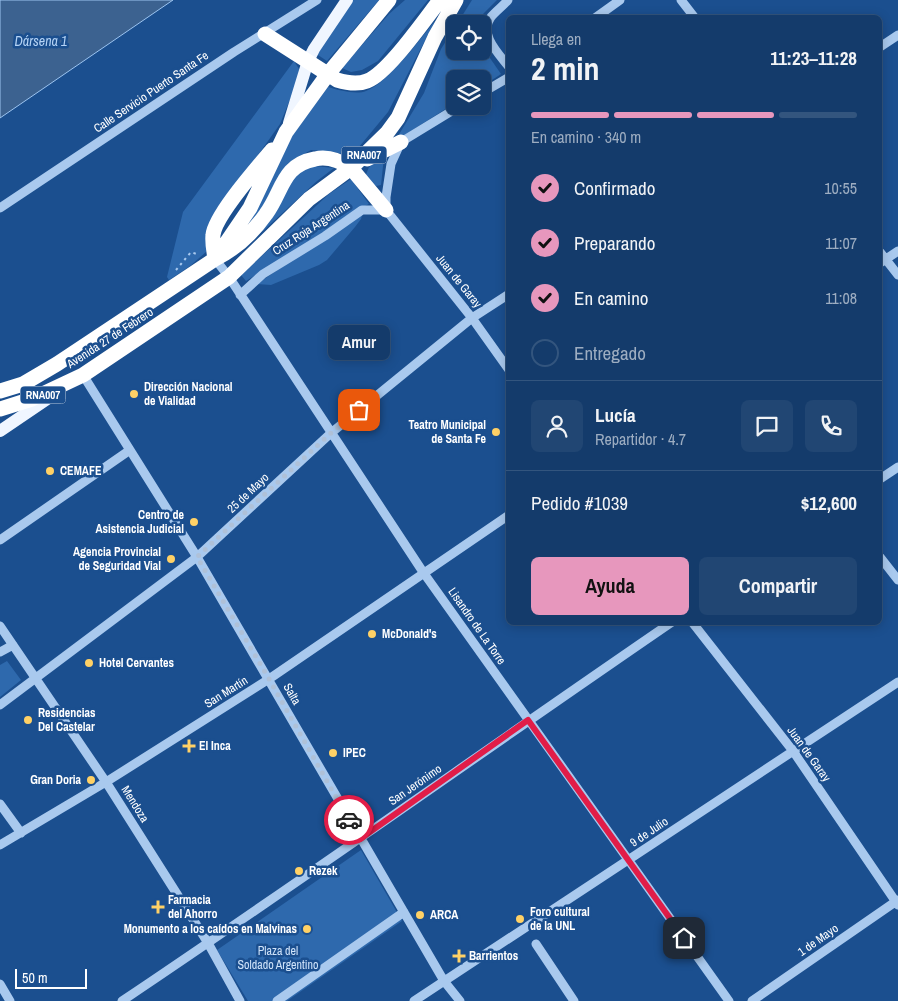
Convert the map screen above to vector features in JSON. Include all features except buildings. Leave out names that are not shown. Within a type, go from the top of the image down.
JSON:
[{"type":"highway","name":"RNA007","points":[[214,258],[250,208],[286,132],[328,74],[389,0]]},
{"type":"highway","points":[[265,34],[328,74],[346,83],[358,84],[369,81],[385,69],[440,0]]},
{"type":"highway","name":"RNA007","points":[[229,277],[310,199],[351,168],[387,133],[398,118],[435,37],[456,0]]},
{"type":"highway","points":[[351,168],[401,142]]},
{"type":"highway","points":[[214,258],[240,244],[256,228],[268,212],[286,176],[296,165],[307,160],[327,158],[344,163],[351,168],[386,210]]},
{"type":"highway","name":"Avenida 27 de Febrero","points":[[0,391],[29,380],[66,359],[214,258]]},
{"type":"highway","name":"Avenida 27 de Febrero","points":[[0,409],[32,400],[83,375],[229,277]]},
{"type":"main road","points":[[286,132],[308,61],[347,0]]},
{"type":"main road","points":[[0,431],[83,375]]},
{"type":"main road","name":"Avenida 27 de Febrero","points":[[0,385],[29,380]]},
{"type":"street","name":"Calle Servicio Puerto Santa Fe","points":[[0,208],[234,52],[318,0]]},
{"type":"street","points":[[506,63],[490,41],[487,32],[490,18],[508,0]]},
{"type":"street","points":[[599,15],[620,0]]},
{"type":"street","points":[[682,0],[693,15]]},
{"type":"street","points":[[882,46],[898,34]]},
{"type":"street","points":[[491,88],[506,79]]},
{"type":"street","points":[[386,210],[386,196],[391,164],[401,142],[446,115]]},
{"type":"street","name":"Cruz Roja Argentina","points":[[240,295],[263,274],[325,236],[362,210],[386,210]]},
{"type":"street","name":"Juan de Garay","points":[[386,210],[472,318],[506,366]]},
{"type":"street","points":[[898,251],[882,258],[898,275]]},
{"type":"street","name":"Lisandro de La Torre","points":[[214,258],[229,277],[424,572],[730,1001]]},
{"type":"street","name":"25 de Mayo","points":[[0,705],[197,557],[331,433],[472,318],[506,296]]},
{"type":"street","name":"Salta","points":[[83,375],[197,557],[444,981],[460,1001]]},
{"type":"street","points":[[0,540],[130,450]]},
{"type":"street","points":[[882,478],[898,466]]},
{"type":"street","name":"San Martín","points":[[0,846],[106,782],[269,679],[506,517]]},
{"type":"street","points":[[882,560],[898,580]]},
{"type":"street","name":"San Jerónimo","points":[[122,1001],[360,839],[528,720],[668,625]]},
{"type":"street","name":"Juan de Garay","points":[[694,625],[793,751],[897,902]]},
{"type":"street","name":"Mendoza","points":[[0,626],[106,782],[208,943],[240,1001]]},
{"type":"street","points":[[0,652],[13,645]]},
{"type":"street","name":"9 de Julio","points":[[414,1001],[898,682]]},
{"type":"street","points":[[0,804],[21,833]]},
{"type":"street","name":"1 de Mayo","points":[[752,1001],[897,902]]},
{"type":"street","points":[[277,1001],[404,912]]},
{"type":"street","points":[[536,944],[574,1001]]},
{"type":"street","points":[[0,984],[10,1001]]},
{"type":"green space","points":[[353,0],[379,0],[327,61],[315,53]]},
{"type":"green space","points":[[405,0],[428,0],[378,61],[362,70],[351,72],[342,68],[389,14]]},
{"type":"green space","points":[[472,0],[497,0],[482,15],[463,15]]},
{"type":"green space","points":[[435,21],[388,112],[354,153],[347,155],[311,150],[293,160],[263,207],[249,224],[292,136],[328,87],[342,91],[362,92],[375,86],[403,60]]},
{"type":"green space","points":[[446,41],[446,60],[491,60],[501,74],[491,81],[491,70],[446,70],[446,109],[395,141],[424,93],[441,49]]},
{"type":"green space","points":[[294,61],[299,69],[298,80],[280,124],[246,172],[206,252],[190,266],[169,280],[167,277],[183,212]]},
{"type":"green space","points":[[384,157],[381,185],[376,186],[365,177],[369,167]]},
{"type":"green space","points":[[314,166],[334,168],[317,181],[262,232],[293,179],[301,171]]},
{"type":"green space","points":[[351,179],[369,204],[246,281],[241,275],[329,194]]},
{"type":"green space","points":[[363,212],[361,219],[355,227],[327,260],[271,285],[257,284]]},
{"type":"green space","points":[[7,661],[21,680],[0,697],[0,665]]},
{"type":"green space","name":"Plaza del Soldado Argentino","points":[[361,850],[402,921],[287,1001],[248,1001],[217,950]]},
{"type":"water","name":"Dársena 1","points":[[0,0],[173,0],[0,118]]},
{"type":"way so far","points":[[349,820],[197,557],[331,433],[359,410]]},
{"type":"place","name":"Dirección Nacional de Vialidad","points":[[134,394]]},
{"type":"place","name":"Amur","points":[[359,410]]},
{"type":"place","name":"Teatro Municipal de Santa Fe","points":[[496,432]]},
{"type":"place","name":"CEMAFE","points":[[50,471]]},
{"type":"place","name":"Centro de Asistencia Judicial","points":[[194,522]]},
{"type":"place","name":"Agencia Provincial de Seguridad Vial","points":[[171,559]]},
{"type":"place","name":"McDonald's","points":[[372,634]]},
{"type":"place","name":"Hotel Cervantes","points":[[89,663]]},
{"type":"place","name":"Residencias Del Castelar","points":[[28,720]]},
{"type":"place","name":"El Inca","points":[[189,746]]},
{"type":"place","name":"IPEC","points":[[333,753]]},
{"type":"place","name":"Gran Doria","points":[[91,780]]},
{"type":"place","name":"Rezek","points":[[299,871]]},
{"type":"place","name":"Farmacia del Ahorro","points":[[158,907]]},
{"type":"place","name":"ARCA","points":[[420,915]]},
{"type":"place","name":"Foro cultural de la UNL","points":[[520,919]]},
{"type":"place","name":"Monumento a los caídos en Malvinas","points":[[307,929]]},
{"type":"place","name":"Barrientos","points":[[459,956]]},
{"type":"route","points":[[349,820],[360,839],[528,720],[684,938]]}]
